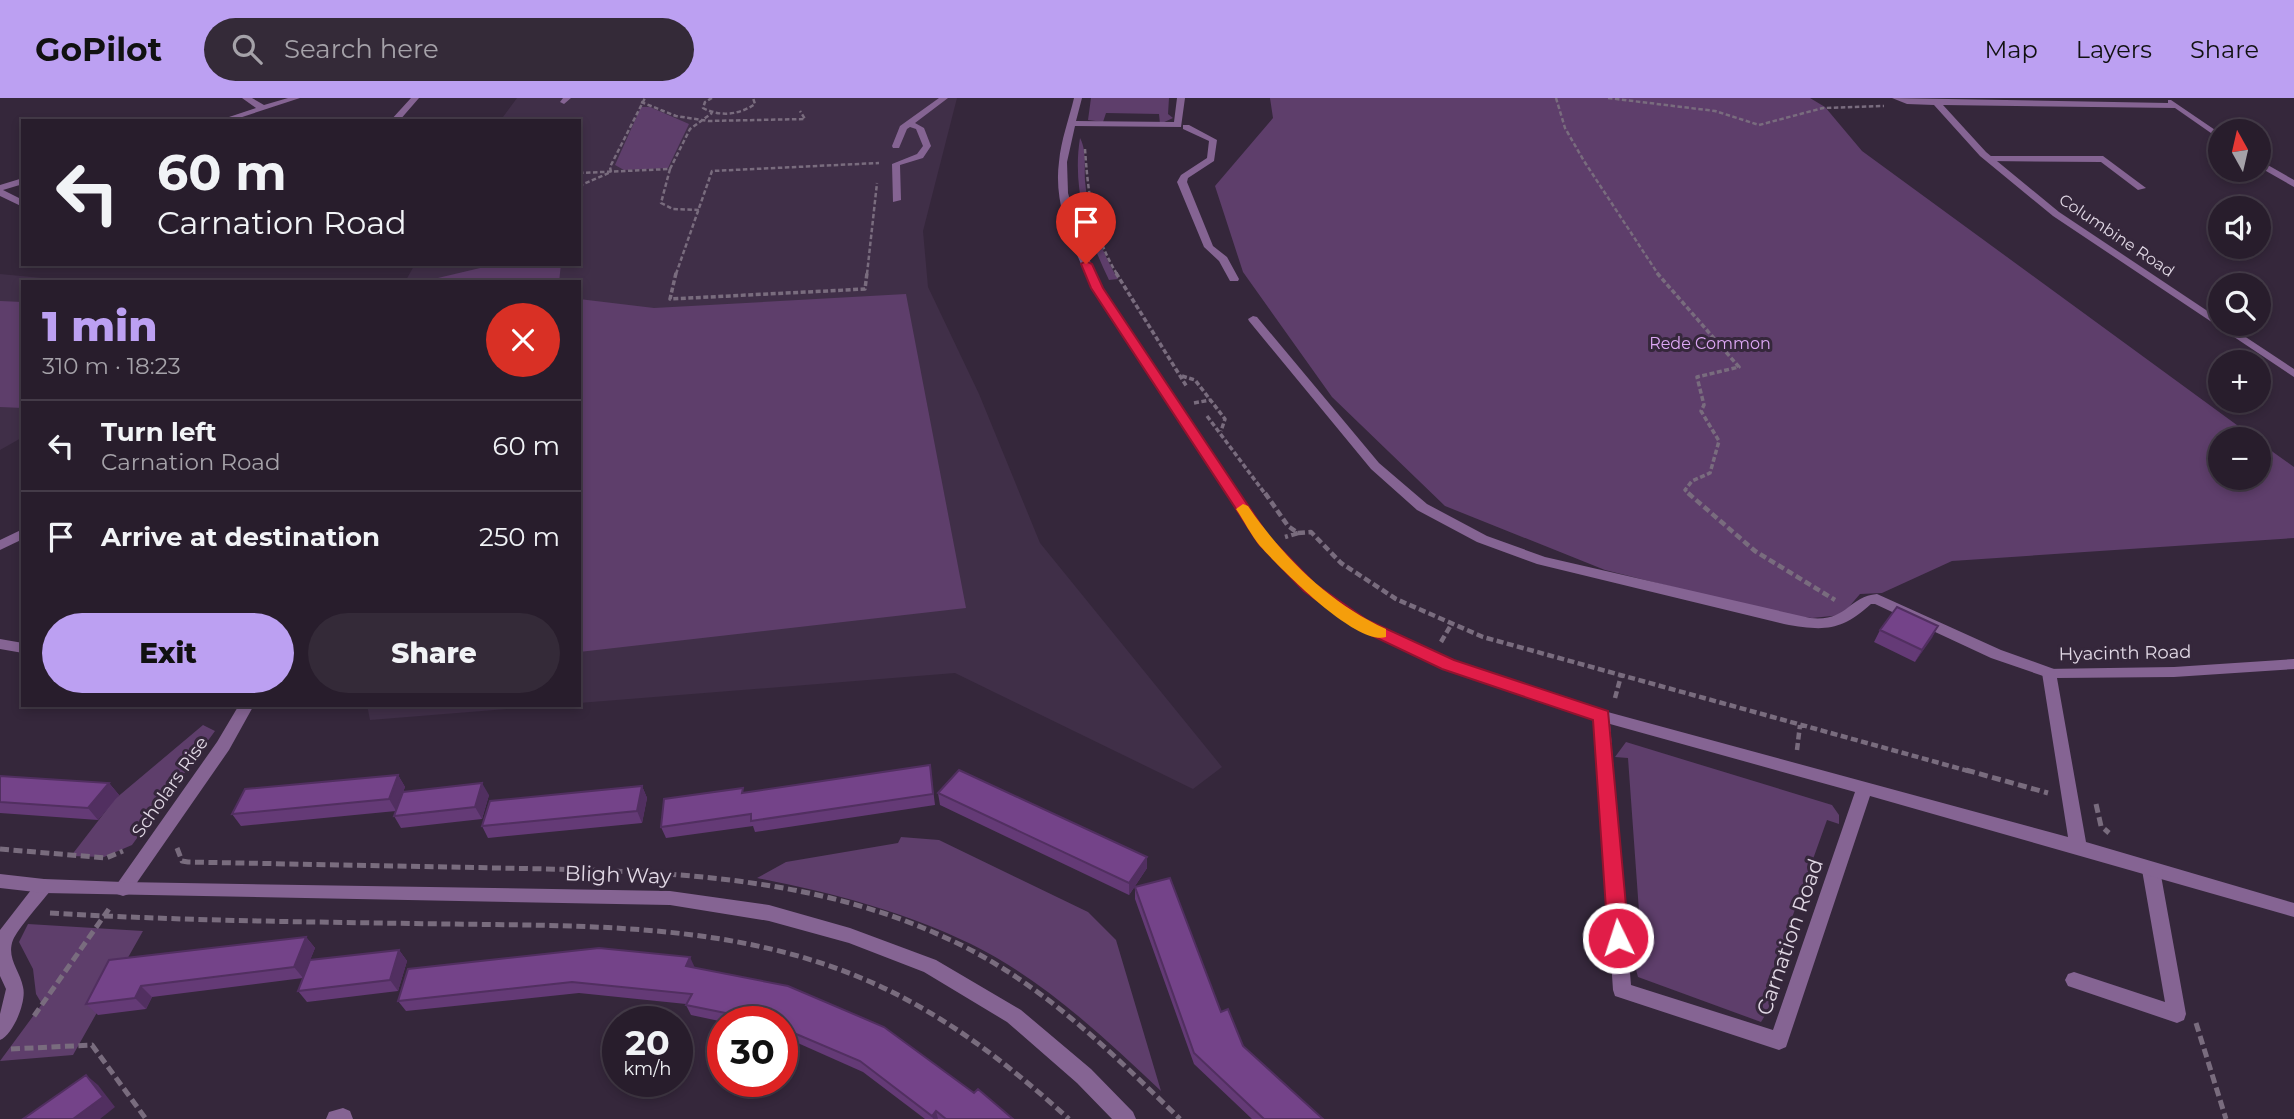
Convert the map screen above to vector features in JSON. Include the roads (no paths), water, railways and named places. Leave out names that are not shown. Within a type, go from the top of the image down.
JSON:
[{"type":"street","points":[[246,98],[263,108]]},
{"type":"street","points":[[227,119],[296,98]]},
{"type":"street","points":[[396,119],[415,98]]},
{"type":"street","points":[[896,146],[898,136],[909,123],[944,98]]},
{"type":"street","points":[[1078,98],[1079,123],[1062,164],[1067,206],[1078,245],[1097,288],[1264,540],[1309,587],[1362,624],[1448,664],[1602,716],[2078,847],[2294,910]]},
{"type":"street","points":[[1181,98],[1182,126]]},
{"type":"street","points":[[2166,98],[2208,129]]},
{"type":"street","points":[[1894,102],[1975,100],[2177,106]]},
{"type":"street","name":"Columbine Road","points":[[1937,103],[1990,159],[2056,214],[2294,374]]},
{"type":"street","points":[[895,200],[895,169],[898,163],[918,157],[925,151],[926,142],[920,129],[909,123]]},
{"type":"street","points":[[1079,123],[1182,126],[1213,140],[1211,159],[1184,177],[1182,182],[1209,247],[1223,259],[1234,279]]},
{"type":"street","points":[[1990,159],[2103,159],[2141,188]]},
{"type":"street","points":[[2272,171],[2294,184]]},
{"type":"street","points":[[0,190],[21,182]]},
{"type":"street","points":[[0,190],[21,203]]},
{"type":"street","points":[[1253,319],[1375,466],[1422,507],[1482,539],[1542,561],[1821,625],[1851,617],[1867,600],[1877,599],[1996,654],[2049,673]]},
{"type":"street","points":[[0,546],[21,534]]},
{"type":"street","points":[[0,645],[21,648]]},
{"type":"street","name":"Hyacinth Road","points":[[2078,847],[2049,673],[2174,672],[2294,664]]},
{"type":"street","name":"Scholars Rise","points":[[123,889],[223,746],[246,707]]},
{"type":"street","name":"Carnation Road","points":[[1602,716],[1622,990],[1779,1041],[1864,789]]},
{"type":"street","points":[[2074,980],[2177,1014],[2151,870]]},
{"type":"street","name":"Bligh Way","points":[[0,880],[44,886],[123,889],[670,898],[769,912],[850,936],[930,966],[1014,1016],[1084,1076],[1126,1119]]},
{"type":"street","points":[[0,1031],[9,1016],[15,989],[3,962],[4,938],[44,886]]},
{"type":"park label","name":"Rede Common","points":[[1710,343]]}]
